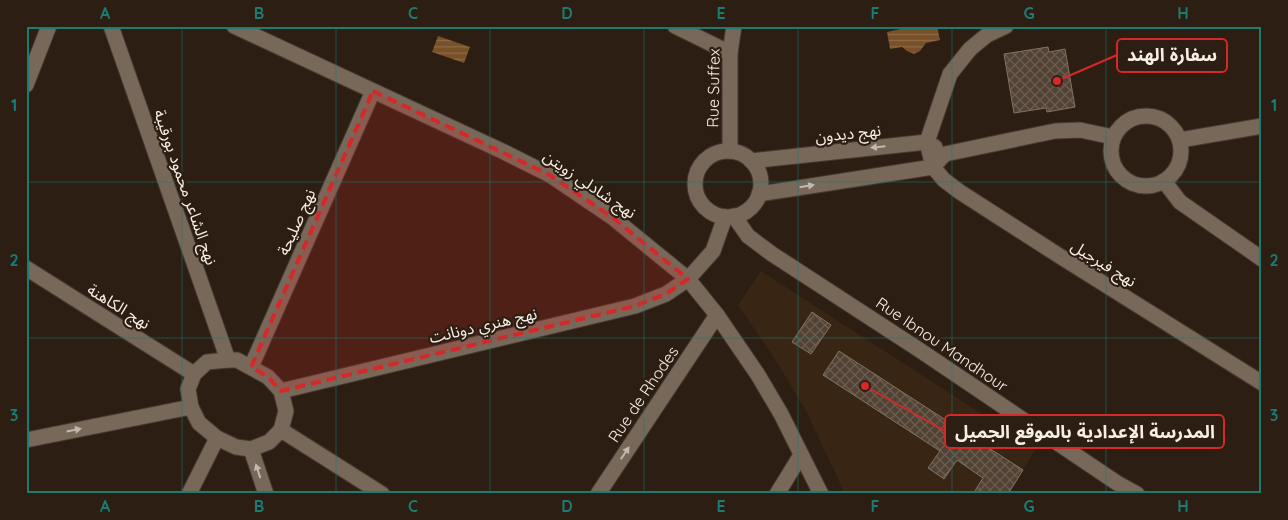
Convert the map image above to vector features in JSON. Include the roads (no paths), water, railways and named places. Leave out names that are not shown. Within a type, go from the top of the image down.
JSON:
[{"type":"street","points":[[26,85],[49,26]]},
{"type":"street","name":"نهج الشاعر محمود بورقيبة","points":[[110,26],[228,360]]},
{"type":"street","name":"نهج شادلي زويتن","points":[[234,26],[550,175],[612,217],[688,279],[717,314],[758,375],[781,414],[820,494]]},
{"type":"street","points":[[675,26],[730,53]]},
{"type":"street","name":"Rue Suffex","points":[[730,152],[730,53],[734,26]]},
{"type":"street","points":[[933,167],[927,142],[950,74],[970,49],[987,35],[1006,26]]},
{"type":"street","name":"نهج صليحة","points":[[251,367],[373,91]]},
{"type":"street","points":[[1143,116],[1155,117],[1166,121],[1180,140],[1179,164],[1173,174],[1155,185],[1137,185],[1126,180],[1117,171],[1112,161],[1113,137],[1125,122],[1134,118],[1143,116]]},
{"type":"street","points":[[1180,140],[1262,126]]},
{"type":"street","points":[[759,194],[933,167],[945,154],[1055,131],[1080,130],[1113,137]]},
{"type":"street","points":[[927,142],[945,154]]},
{"type":"street","name":"نهج ديدون","points":[[751,161],[927,142]]},
{"type":"street","points":[[720,152],[738,153],[751,161],[758,171],[760,182],[759,194],[754,204],[745,212],[730,217],[716,215],[706,210],[696,192],[695,182],[697,172],[702,163],[720,152]]},
{"type":"street","name":"نهج فيرجيل","points":[[933,167],[944,180],[960,192],[1262,382]]},
{"type":"street","points":[[1164,181],[1180,202],[1258,253]]},
{"type":"street","name":"نهج هنري دونانت","points":[[281,392],[635,306],[666,294],[688,279],[713,251],[730,217]]},
{"type":"street","name":"Rue Ibnou Mandhour","points":[[730,217],[748,236],[772,254],[918,349],[1114,488],[1137,494]]},
{"type":"street","name":"نهج الكاهنة","points":[[26,268],[194,374]]},
{"type":"street","name":"Rue de Rhodes","points":[[598,494],[717,314]]},
{"type":"street","points":[[237,360],[251,367],[268,377],[281,392],[286,411],[281,430],[269,442],[251,449],[236,447],[217,438],[199,423],[191,406],[188,389],[194,374],[207,362],[237,360]]},
{"type":"street","points":[[26,440],[191,406]]},
{"type":"street","points":[[281,430],[382,494]]},
{"type":"street","points":[[189,494],[217,438]]},
{"type":"street","points":[[251,449],[266,494]]},
{"type":"street","points":[[777,494],[801,455]]},
{"type":"place","name":"سفارة الهند","points":[[1057,81]]},
{"type":"place","name":"المدرسة الإعدادية بالموقع الجميل","points":[[865,386]]}]
